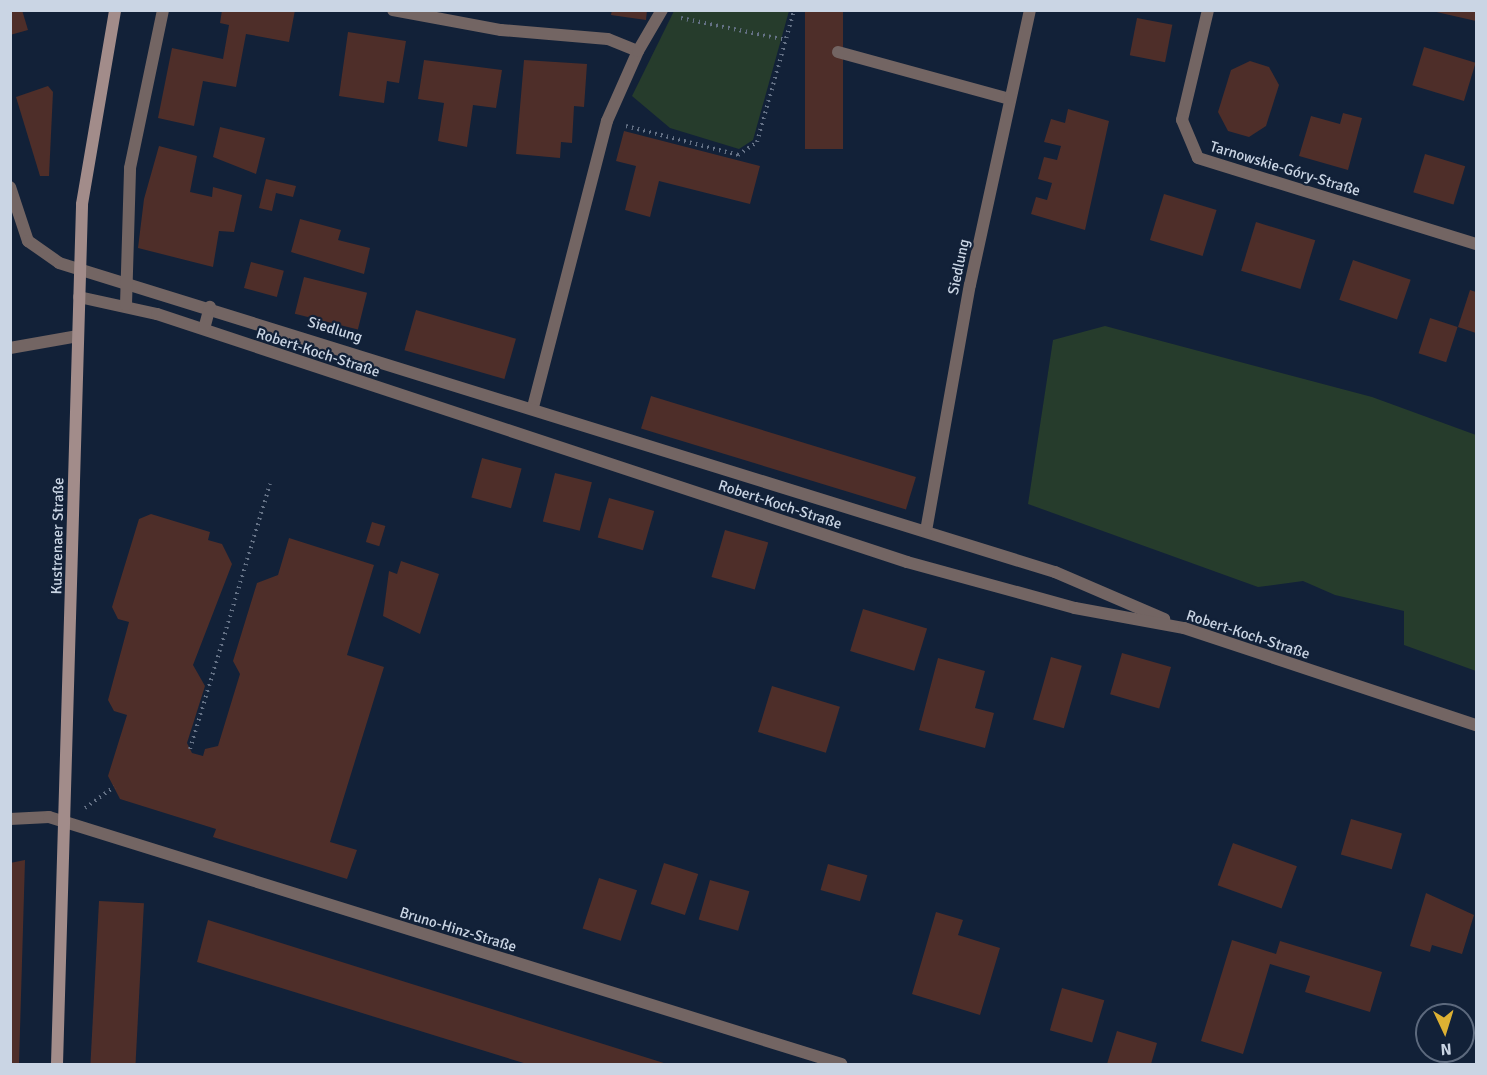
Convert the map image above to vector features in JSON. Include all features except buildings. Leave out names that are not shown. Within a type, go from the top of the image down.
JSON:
[{"type":"street","name":"Kustrenaer Straße","points":[[57,1065],[66,823],[80,269],[90,136],[115,10]]},
{"type":"street","points":[[126,305],[130,168],[163,10]]},
{"type":"street","points":[[393,10],[501,30],[608,39],[638,51]]},
{"type":"street","name":"Siedlung","points":[[926,531],[1010,99],[1030,10]]},
{"type":"street","name":"Tarnowskie-Góry-Straße","points":[[1208,10],[1182,120],[1198,158],[1476,244]]},
{"type":"street","points":[[533,407],[607,121],[638,51],[661,12]]},
{"type":"street","points":[[838,52],[1010,99]]},
{"type":"street","name":"Siedlung","points":[[10,187],[28,242],[39,254],[80,269],[533,407],[1055,572],[1184,628]]},
{"type":"street","name":"Robert-Koch-Straße","points":[[79,297],[126,305],[204,329],[907,562],[1075,608],[1184,628],[1476,725]]},
{"type":"street","points":[[204,329],[210,307]]},
{"type":"street","points":[[10,348],[78,336]]},
{"type":"street","name":"Bruno-Hinz-Straße","points":[[10,819],[49,817],[841,1065]]},
{"type":"path","points":[[607,121],[738,155],[757,142],[794,10]]},
{"type":"path","points":[[661,12],[786,40]]},
{"type":"path","points":[[190,749],[270,484]]},
{"type":"green space","points":[[674,11],[789,11],[753,140],[739,149],[670,128],[632,96]]},
{"type":"green space","points":[[1105,326],[1372,397],[1476,435],[1476,671],[1404,645],[1404,611],[1335,595],[1303,581],[1258,587],[1028,504],[1053,340]]}]
